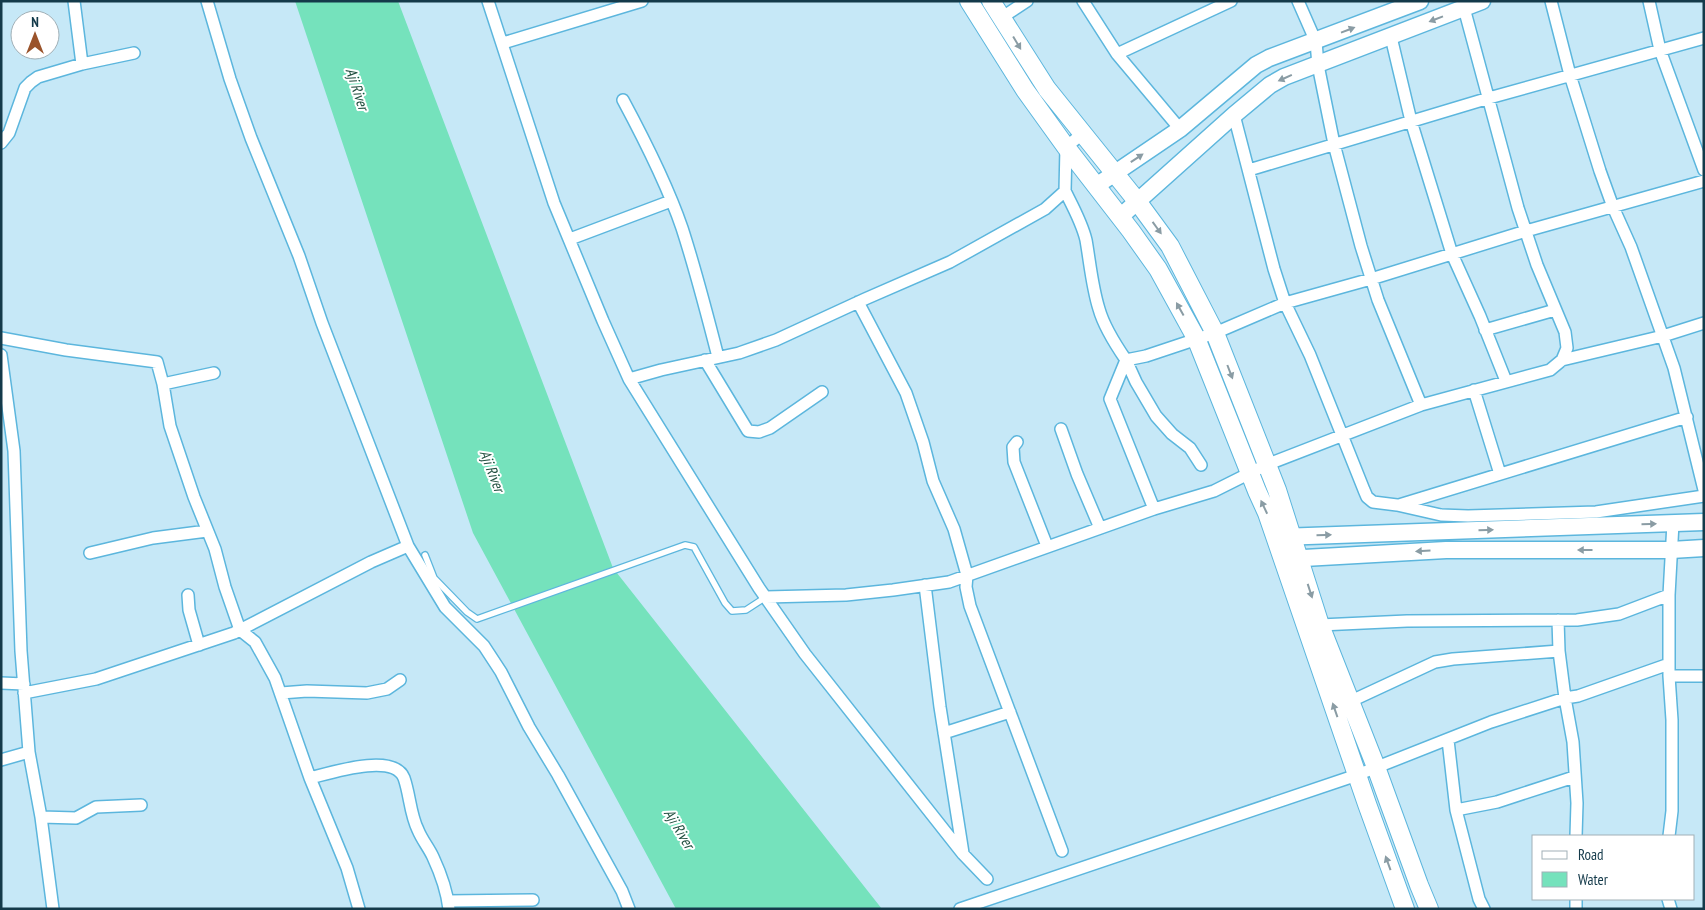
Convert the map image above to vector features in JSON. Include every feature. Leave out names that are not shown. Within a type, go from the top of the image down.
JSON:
[{"type":"main road","points":[[969,1],[1025,90],[1158,269],[1196,338],[1267,513],[1284,537]]},
{"type":"main road","points":[[991,1],[1042,82],[1137,201],[1170,246],[1215,333],[1277,490],[1284,537],[1357,775],[1405,909]]},
{"type":"main road","points":[[1291,559],[1320,624],[1429,909]]},
{"type":"street","points":[[74,1],[82,64]]},
{"type":"street","points":[[207,1],[239,104],[299,256],[322,323],[408,546],[445,607],[484,646],[501,672],[529,727],[558,775],[622,891],[629,909]]},
{"type":"street","points":[[488,1],[554,203],[602,321],[629,379],[766,597],[805,654],[963,854],[987,879]]},
{"type":"street","points":[[503,43],[642,1]]},
{"type":"street","points":[[1002,18],[1027,1]]},
{"type":"street","points":[[1083,1],[1117,54],[1180,129]]},
{"type":"street","points":[[1117,54],[1231,1]]},
{"type":"street","points":[[1298,1],[1316,42],[1318,65],[1334,144],[1378,300],[1422,404]]},
{"type":"street","points":[[1096,186],[1180,129],[1256,65],[1269,58],[1316,42],[1420,1]]},
{"type":"street","points":[[1120,217],[1270,85],[1284,77],[1482,1]]},
{"type":"street","points":[[1552,1],[1570,75],[1613,207],[1631,247],[1674,368],[1704,490]]},
{"type":"street","points":[[1649,1],[1660,50],[1704,170]]},
{"type":"street","points":[[1464,8],[1518,208],[1537,265],[1565,332],[1567,348],[1562,360]]},
{"type":"street","points":[[1391,37],[1411,121],[1452,254],[1506,381]]},
{"type":"street","points":[[1249,170],[1489,98],[1704,38]]},
{"type":"street","points":[[1,143],[9,133],[26,88],[38,77],[82,64],[134,53]]},
{"type":"street","points":[[623,100],[643,137],[682,227],[700,285],[718,357]]},
{"type":"street","points":[[1234,115],[1274,269],[1285,303],[1310,355],[1367,497],[1373,502],[1397,505],[1441,515],[1551,515],[1596,512],[1704,496]]},
{"type":"street","points":[[1082,134],[1066,147],[1065,190],[1080,221],[1086,240],[1087,256],[1099,309],[1106,328],[1126,360],[1136,382],[1156,416],[1172,434],[1190,448],[1201,465]]},
{"type":"street","points":[[1126,360],[1146,356],[1215,333],[1285,303],[1372,279],[1526,231],[1704,181]]},
{"type":"street","points":[[629,379],[739,353],[776,340],[950,262],[1045,209],[1065,190]]},
{"type":"street","points":[[570,239],[671,201]]},
{"type":"street","points":[[858,302],[906,393],[923,442],[933,481],[954,529],[967,575],[966,587],[970,606],[1062,851]]},
{"type":"street","points":[[1485,330],[1555,310]]},
{"type":"street","points":[[766,597],[846,595],[949,582],[1154,509],[1214,491],[1266,465],[1422,404],[1550,370],[1562,360],[1663,336],[1704,323]]},
{"type":"street","points":[[1,338],[66,350],[157,362],[163,384],[170,426],[215,549],[225,587],[240,630],[255,642],[265,657],[281,694],[310,778],[348,868],[359,909]]},
{"type":"street","points":[[1,355],[10,415],[29,752],[41,817],[53,909]]},
{"type":"street","points":[[705,360],[748,431],[758,432],[770,428],[822,392]]},
{"type":"street","points":[[1126,360],[1110,399],[1154,509]]},
{"type":"street","points":[[163,384],[214,373]]},
{"type":"street","points":[[1474,390],[1500,474]]},
{"type":"street","points":[[1397,505],[1687,417]]},
{"type":"street","points":[[1061,428],[1077,474],[1100,528]]},
{"type":"street","points":[[1017,442],[1013,448],[1014,462],[1047,546]]},
{"type":"street","points":[[1,474],[14,472]]},
{"type":"street","points":[[1284,537],[1704,522]]},
{"type":"street","points":[[1669,835],[1672,811],[1672,720],[1669,676],[1669,595],[1673,523]]},
{"type":"street","points":[[90,553],[153,538],[207,531]]},
{"type":"street","points":[[1,683],[24,688],[96,679],[199,645],[240,630],[371,562],[408,546]]},
{"type":"street","points":[[1291,559],[1446,550],[1671,550],[1704,548]]},
{"type":"street","points":[[925,586],[944,733],[963,854]]},
{"type":"street","points":[[188,595],[189,610],[199,645]]},
{"type":"street","points":[[1320,624],[1407,621],[1578,620],[1619,614],[1669,595]]},
{"type":"street","points":[[1558,620],[1559,651],[1573,742],[1577,803],[1576,835]]},
{"type":"street","points":[[1349,702],[1435,662],[1453,658],[1559,651]]},
{"type":"street","points":[[960,909],[1357,775],[1491,722],[1565,698],[1578,696],[1669,664]]},
{"type":"street","points":[[1669,676],[1704,676]]},
{"type":"street","points":[[281,694],[307,691],[367,693],[387,689],[400,680]]},
{"type":"street","points":[[944,733],[1010,712]]},
{"type":"street","points":[[1448,740],[1456,810],[1479,899],[1484,909]]},
{"type":"street","points":[[1,760],[29,752]]},
{"type":"street","points":[[310,778],[371,765],[386,765],[396,769],[403,776],[417,830],[434,858],[448,905],[533,900]]},
{"type":"street","points":[[1456,810],[1497,802],[1574,777]]},
{"type":"street","points":[[41,817],[76,818],[96,807],[141,805]]},
{"type":"lane","points":[[425,555],[434,578],[477,620],[685,545],[694,547],[725,603],[732,611],[746,610],[766,597]]},
{"type":"water","name":"Aji River","points":[[295,1],[398,1],[613,568],[882,909],[676,909],[473,533]]}]
